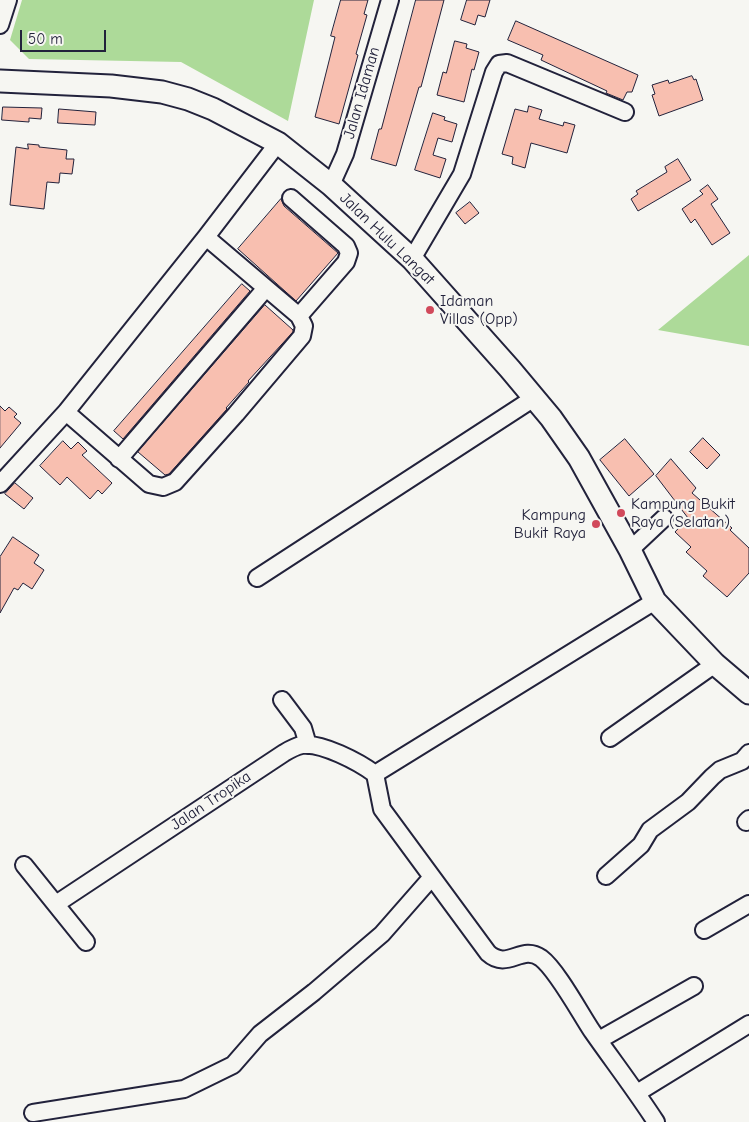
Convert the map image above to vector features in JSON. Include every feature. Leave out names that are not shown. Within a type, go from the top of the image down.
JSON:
[{"type":"main road","name":"Jalan Hulu Langat","points":[[0,81],[111,86],[162,92],[188,99],[212,109],[278,143],[331,185],[412,260],[534,398],[579,458],[630,550],[655,601],[715,664],[749,694]]},
{"type":"street","points":[[0,26],[8,0]]},
{"type":"street","name":"Jalan Idaman","points":[[331,185],[344,154],[390,0]]},
{"type":"street","points":[[412,260],[462,174],[494,72],[499,64],[506,63],[625,112]]},
{"type":"street","points":[[0,484],[66,412],[278,143]]},
{"type":"street","points":[[291,198],[346,246],[349,253],[346,262],[298,316]]},
{"type":"street","points":[[66,412],[149,484],[163,487],[175,482],[302,336],[304,326],[298,316],[206,236]]},
{"type":"street","points":[[120,459],[266,288]]},
{"type":"street","points":[[257,578],[534,398]]},
{"type":"street","points":[[630,550],[664,518]]},
{"type":"street","points":[[375,774],[655,601]]},
{"type":"street","points":[[610,738],[715,664]]},
{"type":"street","points":[[282,700],[304,728],[308,745],[316,744],[364,766],[375,774],[382,809],[492,958],[504,961],[526,953],[533,954],[549,966],[656,1122]]},
{"type":"street","name":"Jalan Tropika","points":[[56,904],[284,753],[300,745],[308,745]]},
{"type":"street","points":[[606,876],[641,845],[650,830],[688,802],[720,770],[742,761],[749,753]]},
{"type":"street","points":[[24,865],[86,942]]},
{"type":"street","points":[[34,1113],[184,1089],[232,1065],[260,1034],[314,992],[382,934],[432,877]]},
{"type":"street","points":[[704,930],[749,904]]},
{"type":"street","points":[[599,1040],[694,986]]},
{"type":"street","points":[[637,1093],[749,1024]]},
{"type":"green space","points":[[22,0],[314,0],[288,121],[181,62],[29,59],[10,40]]},
{"type":"green space","points":[[749,255],[749,346],[658,330]]},
{"type":"building","points":[[341,0],[368,0],[364,14],[367,15],[356,54],[358,55],[339,124],[315,117],[335,37],[331,36]]},
{"type":"building","points":[[416,0],[444,0],[421,87],[419,87],[396,166],[371,159]]},
{"type":"building","points":[[467,0],[490,0],[485,17],[478,15],[475,25],[461,20]]},
{"type":"building","points":[[516,21],[638,75],[632,92],[627,92],[623,100],[606,93],[607,91],[541,60],[543,55],[508,40]]},
{"type":"building","points":[[455,41],[467,44],[466,48],[479,52],[474,70],[472,69],[464,102],[437,95],[443,72],[446,73]]},
{"type":"building","points":[[692,76],[694,80],[696,79],[703,100],[659,116],[652,95],[655,94],[652,85],[668,80],[669,83]]},
{"type":"building","points":[[529,106],[542,110],[539,119],[563,126],[564,122],[575,125],[567,153],[531,143],[525,168],[512,164],[513,157],[502,154],[515,109],[527,112]]},
{"type":"building","points":[[3,107],[42,108],[41,119],[29,118],[29,122],[2,120]]},
{"type":"building","points":[[59,109],[96,112],[95,125],[58,123]]},
{"type":"building","points":[[433,113],[445,117],[444,120],[457,124],[452,142],[438,138],[433,155],[446,159],[440,178],[415,170]]},
{"type":"building","points":[[28,144],[67,150],[66,159],[74,159],[72,174],[60,173],[59,183],[47,182],[44,209],[10,205],[16,147],[28,149]]},
{"type":"building","points":[[678,159],[691,180],[638,211],[631,199],[638,194],[636,191],[667,172],[665,167]]},
{"type":"building","points":[[708,185],[718,199],[711,204],[730,233],[712,245],[695,219],[691,223],[682,209],[703,194],[700,191]]},
{"type":"building","points":[[281,199],[284,206],[338,253],[296,301],[238,249]]},
{"type":"building","points":[[470,202],[479,213],[465,224],[456,213]]},
{"type":"building","points":[[242,284],[250,291],[123,439],[114,431]]},
{"type":"building","points":[[265,305],[293,332],[248,381],[227,409],[169,474],[165,475],[138,452]]},
{"type":"building","points":[[0,406],[5,411],[9,407],[17,414],[14,417],[21,423],[0,448]]},
{"type":"building","points":[[703,438],[720,455],[707,469],[690,452]]},
{"type":"building","points":[[625,439],[654,474],[629,496],[600,460]]},
{"type":"building","points":[[63,441],[71,449],[78,442],[87,451],[82,455],[112,483],[102,494],[98,490],[90,499],[67,477],[60,485],[40,466]]},
{"type":"building","points":[[671,459],[696,488],[692,493],[732,528],[730,530],[749,548],[749,573],[727,597],[703,576],[707,571],[686,552],[691,547],[675,532],[688,518],[656,476]]},
{"type":"building","points":[[15,483],[33,498],[24,509],[5,494]]},
{"type":"building","points":[[13,537],[39,555],[34,563],[44,570],[32,589],[23,583],[18,590],[14,588],[0,613],[0,557]]},
{"type":"place","name":"Idaman Villas (Opp)","points":[[430,310]]},
{"type":"place","name":"Kampung Bukit Raya (Selatan)","points":[[621,513]]},
{"type":"place","name":"Kampung Bukit Raya","points":[[596,524]]}]
